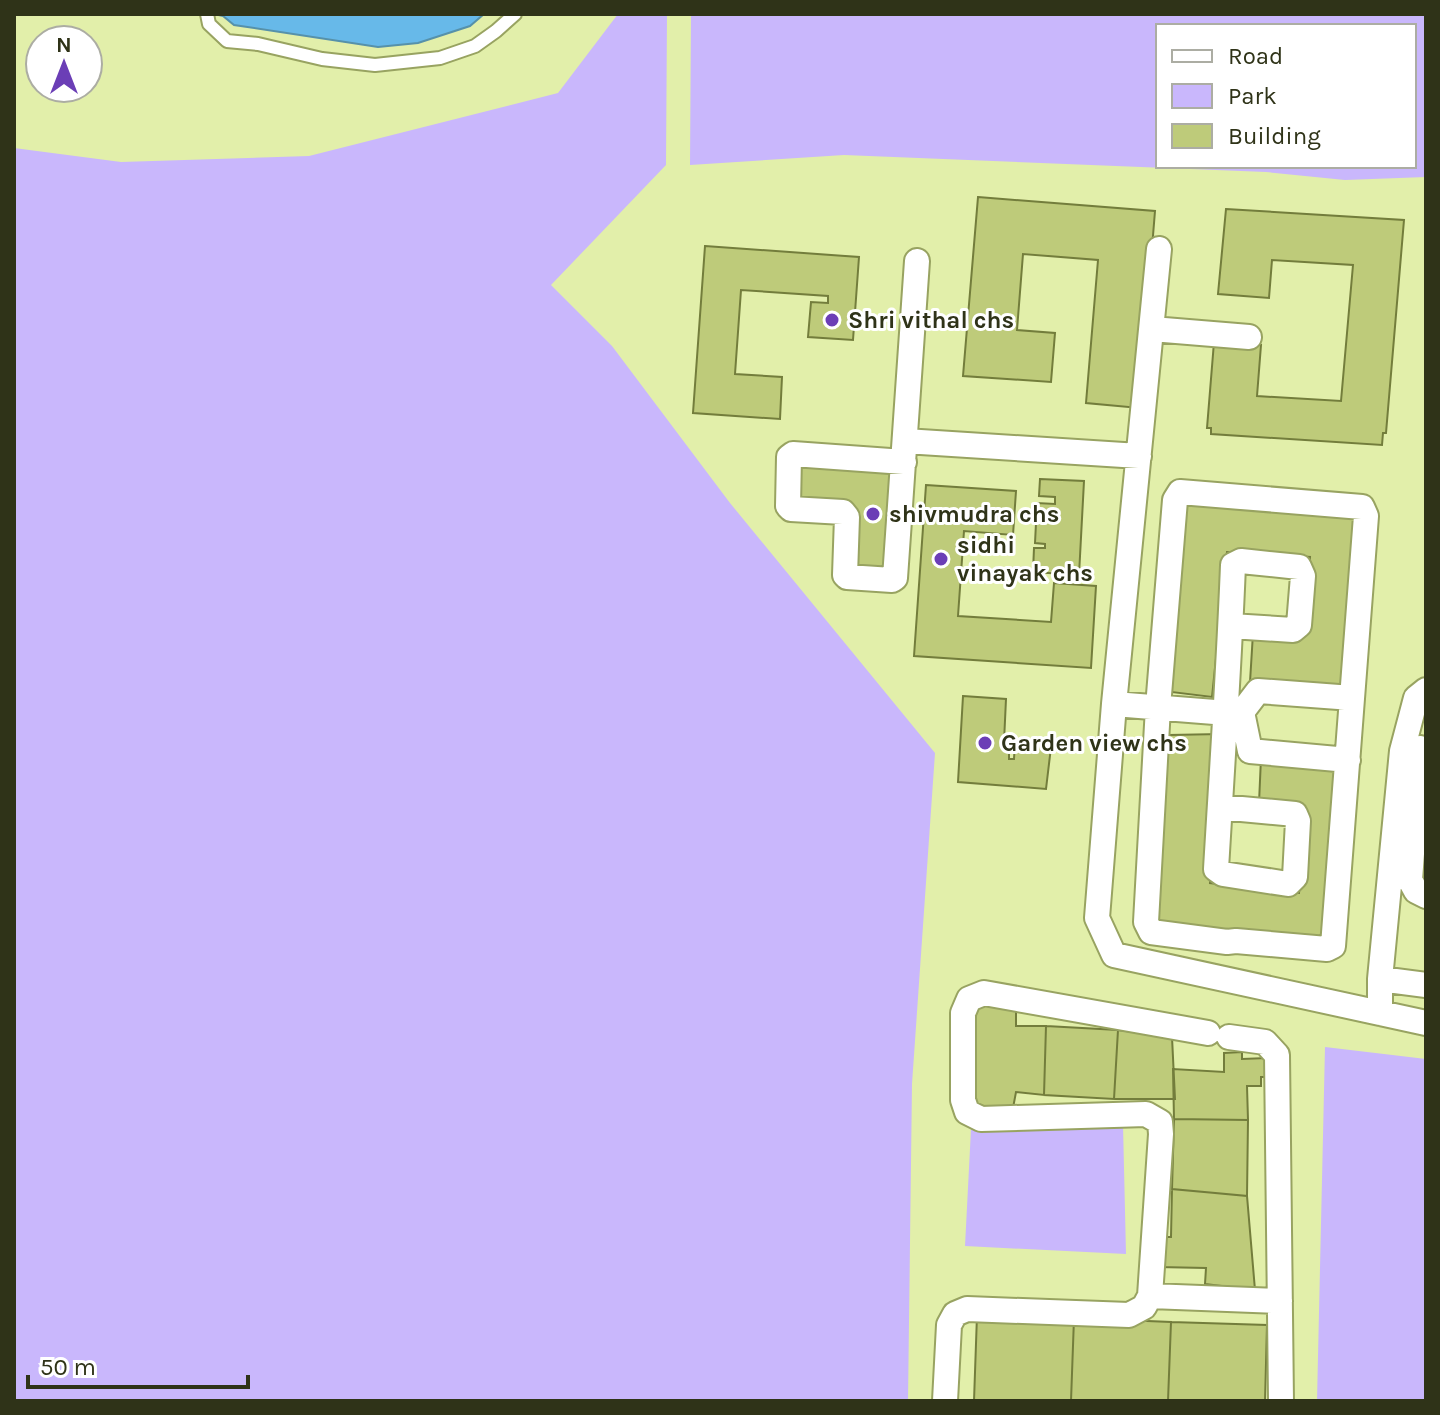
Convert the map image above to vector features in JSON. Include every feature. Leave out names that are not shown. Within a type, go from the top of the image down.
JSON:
[{"type":"street","points":[[1159,249],[1114,704],[1097,918],[1114,955],[1426,1023]]},
{"type":"street","points":[[917,261],[904,451],[895,578],[847,577],[847,517],[843,512],[791,509],[788,506],[789,457],[793,454],[904,451],[1139,456]]},
{"type":"street","points":[[1152,329],[1249,337]]},
{"type":"street","points":[[1180,492],[1362,507],[1366,516],[1333,946],[1327,949],[1227,942],[1151,932],[1146,922],[1158,707],[1175,500],[1180,492]]},
{"type":"street","points":[[1220,807],[1234,712],[1231,626]]},
{"type":"street","points":[[1380,1013],[1380,979],[1402,751],[1416,698],[1426,690]]},
{"type":"street","points":[[1114,704],[1234,712],[1258,691],[1352,698]]},
{"type":"street","points":[[1234,712],[1250,751],[1348,760]]},
{"type":"street","points":[[1420,748],[1410,880],[1416,891],[1426,896]]},
{"type":"street","points":[[1380,979],[1426,985]]},
{"type":"street","points":[[945,1401],[949,1325],[955,1314],[967,1309],[1129,1315],[1144,1307],[1150,1296],[1160,1122],[1146,1114],[981,1119],[967,1112],[963,1100],[963,1013],[969,999],[984,993],[1265,1042],[1277,1055],[1281,1401]]},
{"type":"street","points":[[1150,1296],[1280,1301]]},
{"type":"lane","points":[[207,14],[209,24],[227,41],[258,44],[322,59],[375,65],[440,58],[475,46],[515,14]]},
{"type":"green space","points":[[618,14],[667,14],[666,165],[551,285],[612,346],[730,503],[935,753],[912,1084],[908,1401],[14,1401],[14,148],[121,162],[309,156],[558,93]]},
{"type":"green space","points":[[691,14],[1426,14],[1426,177],[1345,180],[1266,172],[1167,168],[1416,168],[1416,24],[1156,24],[1156,168],[844,155],[690,165]]},
{"type":"green space","points":[[1325,1047],[1426,1059],[1426,1401],[1317,1401]]},
{"type":"green space","points":[[1123,1125],[1126,1254],[965,1246],[971,1129]]},
{"type":"water","points":[[214,14],[484,14],[470,26],[418,43],[378,47],[234,25],[223,16]]},
{"type":"building","points":[[978,197],[1155,211],[1139,408],[1086,403],[1098,260],[1023,254],[1017,330],[1055,333],[1051,382],[963,376]]},
{"type":"building","points":[[1226,209],[1404,220],[1386,433],[1383,433],[1382,445],[1211,434],[1211,428],[1207,428],[1214,342],[1261,345],[1257,396],[1341,401],[1353,265],[1272,260],[1269,298],[1218,294]]},
{"type":"building","name":"Shri vithal chs","points":[[705,246],[859,257],[853,340],[808,337],[811,302],[828,303],[828,296],[741,290],[735,374],[782,377],[780,419],[693,413]]},
{"type":"building","name":"shivmudra chs","points":[[793,458],[900,467],[892,578],[847,575],[851,507],[792,504]]},
{"type":"building","points":[[1040,479],[1084,481],[1079,575],[1033,572],[1034,548],[1045,548],[1045,544],[1035,543],[1037,503],[1055,504],[1055,497],[1039,496]]},
{"type":"building","name":"sidhi vinayak chs","points":[[926,485],[1016,491],[1013,535],[964,531],[958,616],[1051,622],[1054,583],[1096,586],[1091,668],[914,656]]},
{"type":"building","points":[[1180,502],[1357,516],[1344,686],[1250,682],[1253,633],[1304,636],[1310,557],[1227,552],[1212,697],[1163,691]]},
{"type":"building","name":"Garden view chs","points":[[963,696],[1006,699],[1004,742],[1009,742],[1009,759],[1014,759],[1015,741],[1051,747],[1046,789],[958,782]]},
{"type":"building","points":[[1221,734],[1210,883],[1299,893],[1305,806],[1259,803],[1261,758],[1342,764],[1328,943],[1154,924],[1169,735]]},
{"type":"building","points":[[975,1006],[1016,1006],[1016,1026],[1046,1026],[1044,1095],[1016,1092],[1013,1108],[970,1108]]},
{"type":"building","points":[[1046,1026],[1118,1030],[1114,1099],[1044,1095]]},
{"type":"building","points":[[1118,1030],[1172,1037],[1175,1099],[1114,1099]]},
{"type":"building","points":[[1242,1052],[1242,1059],[1267,1058],[1268,1077],[1261,1077],[1261,1086],[1247,1086],[1248,1120],[1174,1119],[1173,1069],[1224,1072],[1224,1053]]},
{"type":"building","points":[[1174,1119],[1248,1120],[1247,1196],[1172,1189]]},
{"type":"building","points":[[1172,1189],[1247,1196],[1255,1290],[1205,1284],[1206,1268],[1158,1267],[1160,1237],[1171,1237]]},
{"type":"building","points":[[977,1315],[1074,1318],[1071,1401],[974,1401]]},
{"type":"building","points":[[1074,1318],[1171,1322],[1168,1401],[1071,1401]]},
{"type":"building","points":[[1171,1322],[1267,1325],[1265,1401],[1168,1401]]},
{"type":"place","name":"Shri vithal chs","points":[[832,320]]},
{"type":"place","name":"shivmudra chs","points":[[873,514]]},
{"type":"place","name":"sidhi vinayak chs","points":[[941,559]]},
{"type":"place","name":"Garden view chs","points":[[985,743]]}]
